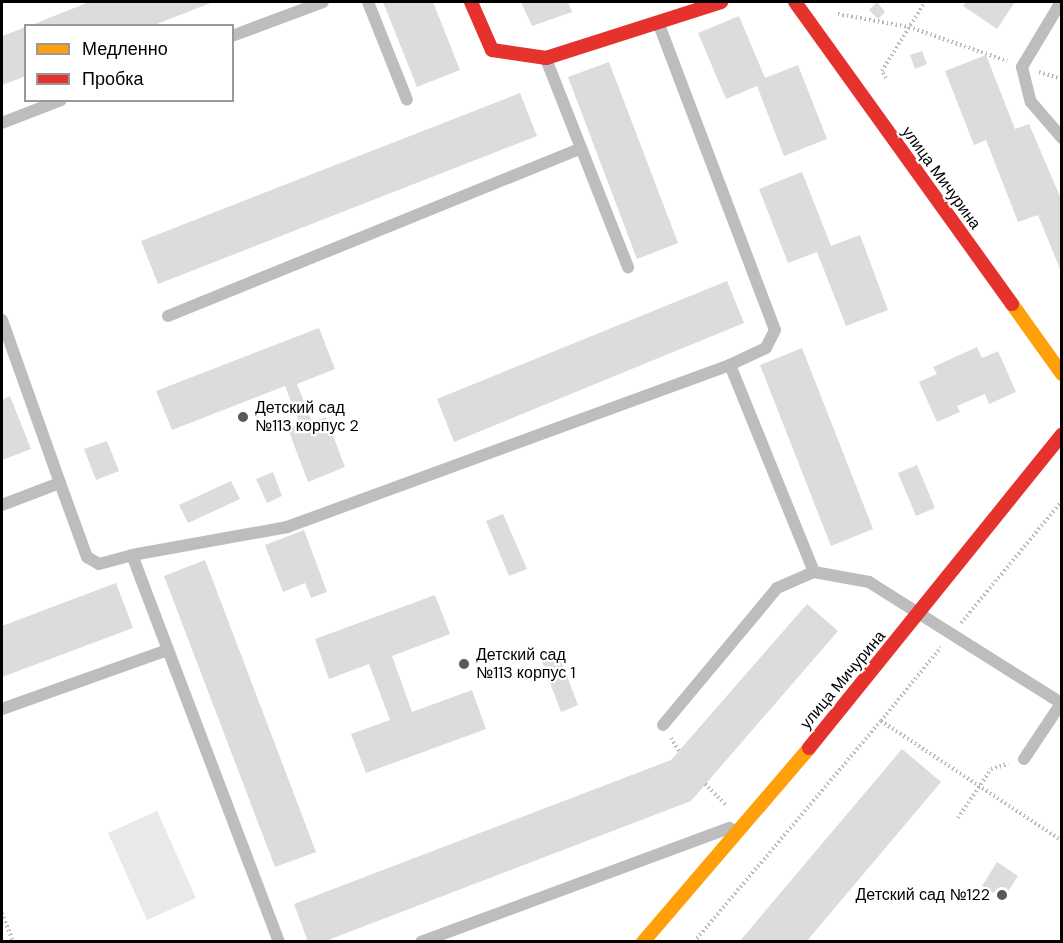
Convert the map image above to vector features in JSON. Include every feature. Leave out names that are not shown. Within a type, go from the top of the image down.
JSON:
[{"type":"street","points":[[471,2],[492,50],[546,58],[657,20],[721,2]]},
{"type":"street","name":"улица Мичурина","points":[[795,2],[1062,374]]},
{"type":"street","name":"улица Мичурина","points":[[643,942],[918,614],[1062,434]]},
{"type":"lane","points":[[234,35],[323,2]]},
{"type":"lane","points":[[368,2],[407,100]]},
{"type":"lane","points":[[1061,2],[1022,67],[1031,102],[1062,138]]},
{"type":"lane","points":[[2,320],[87,557],[99,564],[132,555],[287,527],[730,366],[766,348],[775,330],[657,20]]},
{"type":"lane","points":[[546,58],[628,267]]},
{"type":"lane","points":[[2,123],[56,102]]},
{"type":"lane","points":[[168,316],[581,148]]},
{"type":"lane","points":[[730,366],[814,572]]},
{"type":"lane","points":[[1050,448],[1062,457]]},
{"type":"lane","points":[[2,505],[60,483]]},
{"type":"lane","points":[[132,555],[279,942]]},
{"type":"lane","points":[[663,725],[777,588],[814,572],[869,582],[1061,702],[1024,759]]},
{"type":"lane","points":[[2,709],[168,650]]},
{"type":"lane","points":[[421,942],[744,823]]},
{"type":"path","points":[[888,81],[882,71],[925,2]]},
{"type":"path","points":[[832,13],[909,27],[1062,80]]},
{"type":"path","points":[[694,942],[1062,501]]},
{"type":"path","points":[[880,721],[1062,841]]},
{"type":"path","points":[[958,818],[977,786],[991,769],[1024,759]]},
{"type":"path","points":[[2,914],[13,942]]},
{"type":"shaded area","points":[[157,811],[196,898],[147,920],[108,833]]},
{"type":"building","points":[[89,2],[213,2],[157,24],[34,24]]},
{"type":"building","points":[[383,2],[433,2],[460,70],[417,87]]},
{"type":"building","points":[[521,2],[568,2],[572,12],[532,26]]},
{"type":"building","points":[[877,2],[885,12],[878,19],[869,10]]},
{"type":"building","points":[[966,2],[1015,2],[997,29],[963,6]]},
{"type":"building","points":[[739,16],[765,78],[798,65],[827,139],[784,156],[757,86],[726,99],[698,33]]},
{"type":"building","points":[[24,28],[24,77],[2,85],[2,36]]},
{"type":"building","points":[[922,51],[927,64],[915,69],[910,55]]},
{"type":"building","points":[[986,55],[1015,129],[1029,124],[1062,201],[1062,274],[1038,215],[1018,222],[986,140],[974,145],[945,71]]},
{"type":"building","points":[[609,62],[678,243],[637,259],[568,77]]},
{"type":"building","points":[[520,93],[537,136],[158,284],[141,241]]},
{"type":"building","points":[[802,172],[831,246],[860,235],[888,310],[846,326],[817,252],[788,263],[759,189]]},
{"type":"building","points":[[727,281],[744,323],[454,442],[437,399]]},
{"type":"building","points":[[319,328],[335,369],[297,384],[312,422],[326,417],[345,467],[308,482],[288,429],[300,424],[285,386],[172,430],[156,391]]},
{"type":"building","points":[[977,347],[982,358],[998,351],[1016,392],[989,404],[985,394],[957,406],[960,412],[937,422],[919,382],[937,374],[933,367]]},
{"type":"building","points":[[802,348],[873,529],[831,546],[760,365]]},
{"type":"building","points":[[10,396],[31,449],[2,460],[2,400]]},
{"type":"building","points":[[107,441],[119,471],[96,480],[84,449]]},
{"type":"building","points":[[917,465],[935,508],[916,516],[898,473]]},
{"type":"building","points":[[273,472],[282,496],[267,503],[256,479]]},
{"type":"building","points":[[231,481],[240,499],[188,523],[179,505]]},
{"type":"building","points":[[503,514],[527,569],[509,576],[486,521]]},
{"type":"building","points":[[304,530],[327,592],[311,598],[305,583],[283,592],[265,545]]},
{"type":"building","points":[[205,560],[316,852],[275,867],[164,576]]},
{"type":"building","points":[[116,583],[133,628],[2,677],[2,626]]},
{"type":"building","points":[[435,595],[450,634],[392,656],[412,712],[472,690],[486,729],[366,773],[351,734],[390,720],[369,664],[329,679],[315,639]]},
{"type":"building","points":[[807,604],[838,631],[691,801],[323,942],[308,942],[294,904],[671,760]]},
{"type":"building","points":[[557,650],[578,705],[561,712],[540,656]]},
{"type":"building","points":[[902,749],[941,782],[806,942],[739,942]]},
{"type":"building","points":[[997,862],[1018,876],[1003,899],[982,886]]},
{"type":"traffic: slow","points":[[1012,304],[1062,374]]},
{"type":"traffic: slow","points":[[643,942],[809,748]]},
{"type":"traffic: jam","points":[[471,2],[492,50],[546,58],[721,2]]},
{"type":"traffic: jam","points":[[795,2],[1012,304]]},
{"type":"traffic: jam","points":[[809,748],[1062,434]]},
{"type":"place","name":"Детский сад №113 корпус 2","points":[[243,417]]},
{"type":"place","name":"Детский сад №113 корпус 1","points":[[464,664]]},
{"type":"place","name":"Детский сад №122","points":[[1002,895]]}]
